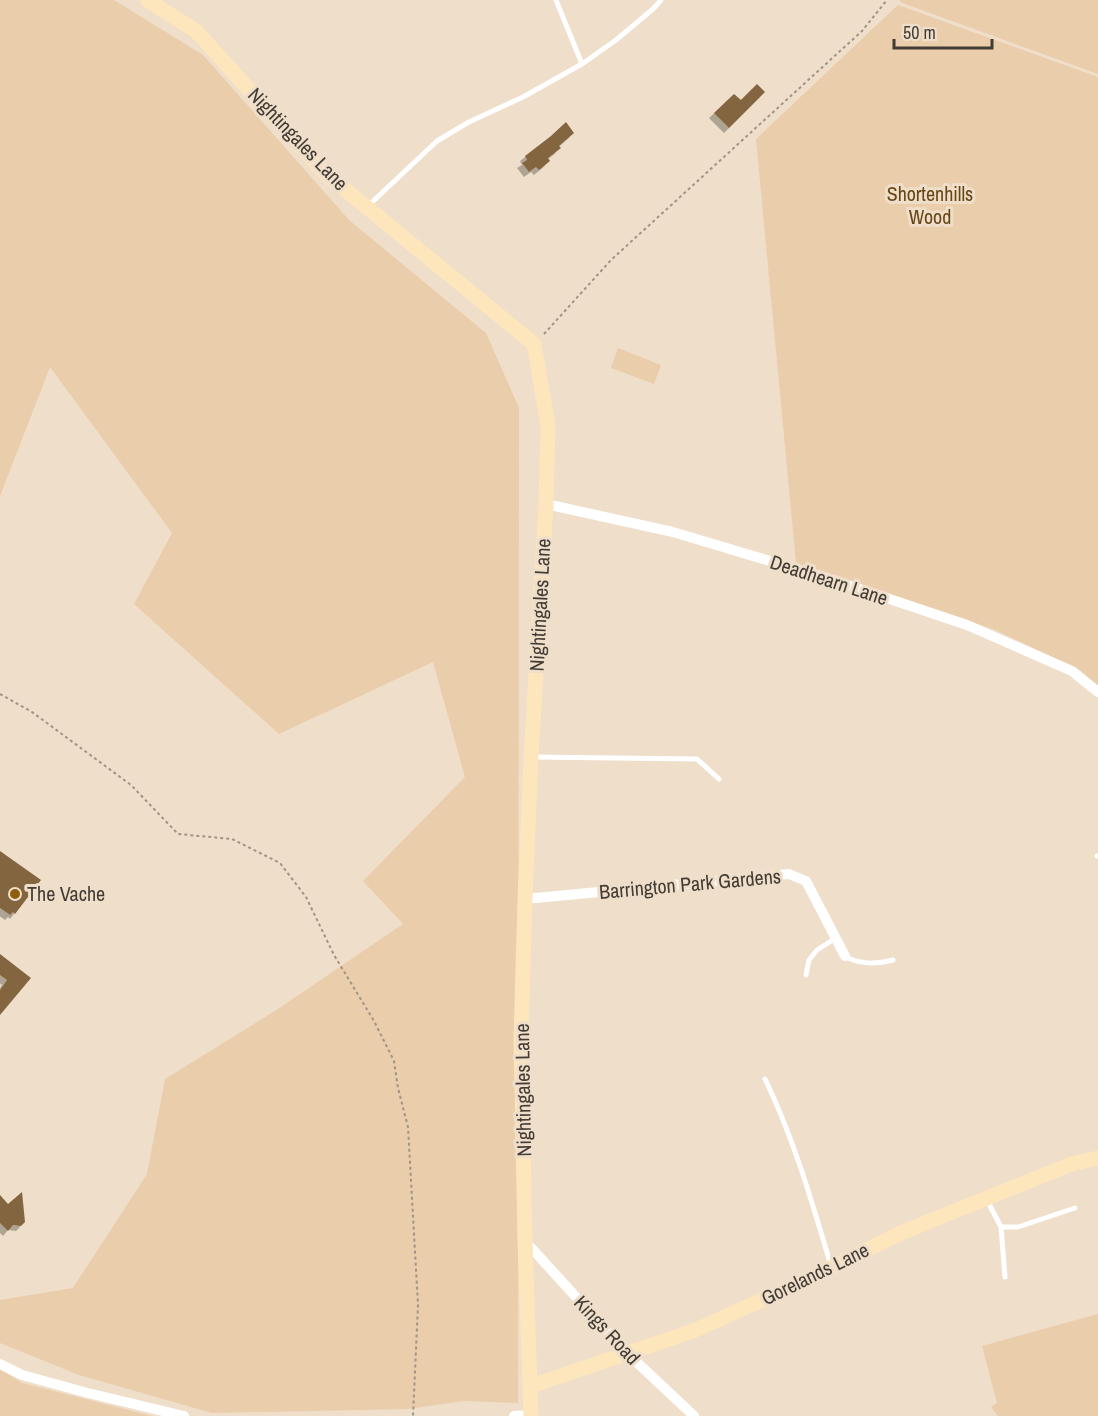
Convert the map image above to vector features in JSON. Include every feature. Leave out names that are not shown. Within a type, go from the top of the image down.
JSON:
[{"type":"main road","name":"Nightingales Lane","points":[[147,0],[196,31],[326,174],[534,344],[548,426],[546,504],[531,757],[521,1040],[531,1415]]},
{"type":"main road","name":"Gorelands Lane","points":[[531,1386],[693,1331],[789,1288],[901,1233],[1071,1164],[1098,1158]]},
{"type":"street","name":"Deadhearn Lane","points":[[546,504],[673,532],[830,579],[968,625],[1072,671],[1098,692]]},
{"type":"street","name":"Barrington Park Gardens","points":[[525,899],[789,874],[806,881],[845,956]]},
{"type":"street","name":"Kings Road","points":[[525,1241],[628,1353],[694,1416]]},
{"type":"street","points":[[0,1364],[22,1375],[184,1416]]},
{"type":"street","points":[[514,1416],[531,1415]]},
{"type":"lane","points":[[555,0],[582,64]]},
{"type":"lane","points":[[367,206],[437,141],[469,122],[524,97],[582,64],[616,40],[661,0]]},
{"type":"lane","points":[[531,757],[697,759],[719,779]]},
{"type":"lane","points":[[806,975],[809,960],[817,950],[836,938]]},
{"type":"lane","points":[[845,956],[851,960],[880,963],[893,960]]},
{"type":"lane","points":[[765,1079],[782,1114],[808,1185],[832,1267]]},
{"type":"lane","points":[[986,1198],[1001,1227],[1005,1277]]},
{"type":"lane","points":[[1001,1227],[1018,1227],[1075,1208]]},
{"type":"path","points":[[534,344],[611,260],[862,31],[887,0]]},
{"type":"path","points":[[0,694],[32,712],[131,785],[178,834],[232,839],[280,863],[306,897],[334,955],[374,1021],[394,1061],[408,1127],[418,1305],[413,1416]]},
{"type":"green space","points":[[0,0],[114,0],[203,55],[350,221],[486,333],[519,408],[518,1403],[464,1401],[408,1409],[212,1413],[79,1375],[0,1343],[0,1300],[73,1288],[147,1174],[165,1079],[278,1009],[403,924],[363,881],[465,777],[433,662],[279,734],[134,604],[172,533],[50,367],[0,496]]},
{"type":"green space","points":[[900,0],[1098,0],[1098,74],[900,2]]},
{"type":"green space","name":"Shortenhills Wood","points":[[898,5],[1098,77],[1098,686],[1078,669],[993,629],[796,563],[756,139]]},
{"type":"green space","points":[[618,348],[661,365],[654,384],[611,368]]},
{"type":"green space","points":[[1098,1314],[1098,1416],[998,1416],[991,1407],[997,1403],[982,1346]]},
{"type":"green space","points":[[0,1369],[22,1383],[152,1416],[0,1416]]},
{"type":"building","points":[[757,84],[765,92],[729,128],[714,113],[734,94],[741,100]]},
{"type":"building","points":[[566,122],[574,133],[559,146],[561,148],[548,158],[550,161],[539,170],[536,167],[529,172],[522,163],[527,160],[525,156]]},
{"type":"building","name":"The Vache","points":[[0,851],[41,880],[15,914],[13,912],[10,915],[0,908]]},
{"type":"building","points":[[0,954],[31,978],[0,1015],[0,990],[7,980],[0,975]]},
{"type":"building","points":[[22,1192],[25,1222],[21,1226],[13,1225],[8,1231],[0,1223],[0,1195],[8,1204]]},
{"type":"place","name":"The Vache","points":[[15,894]]}]
